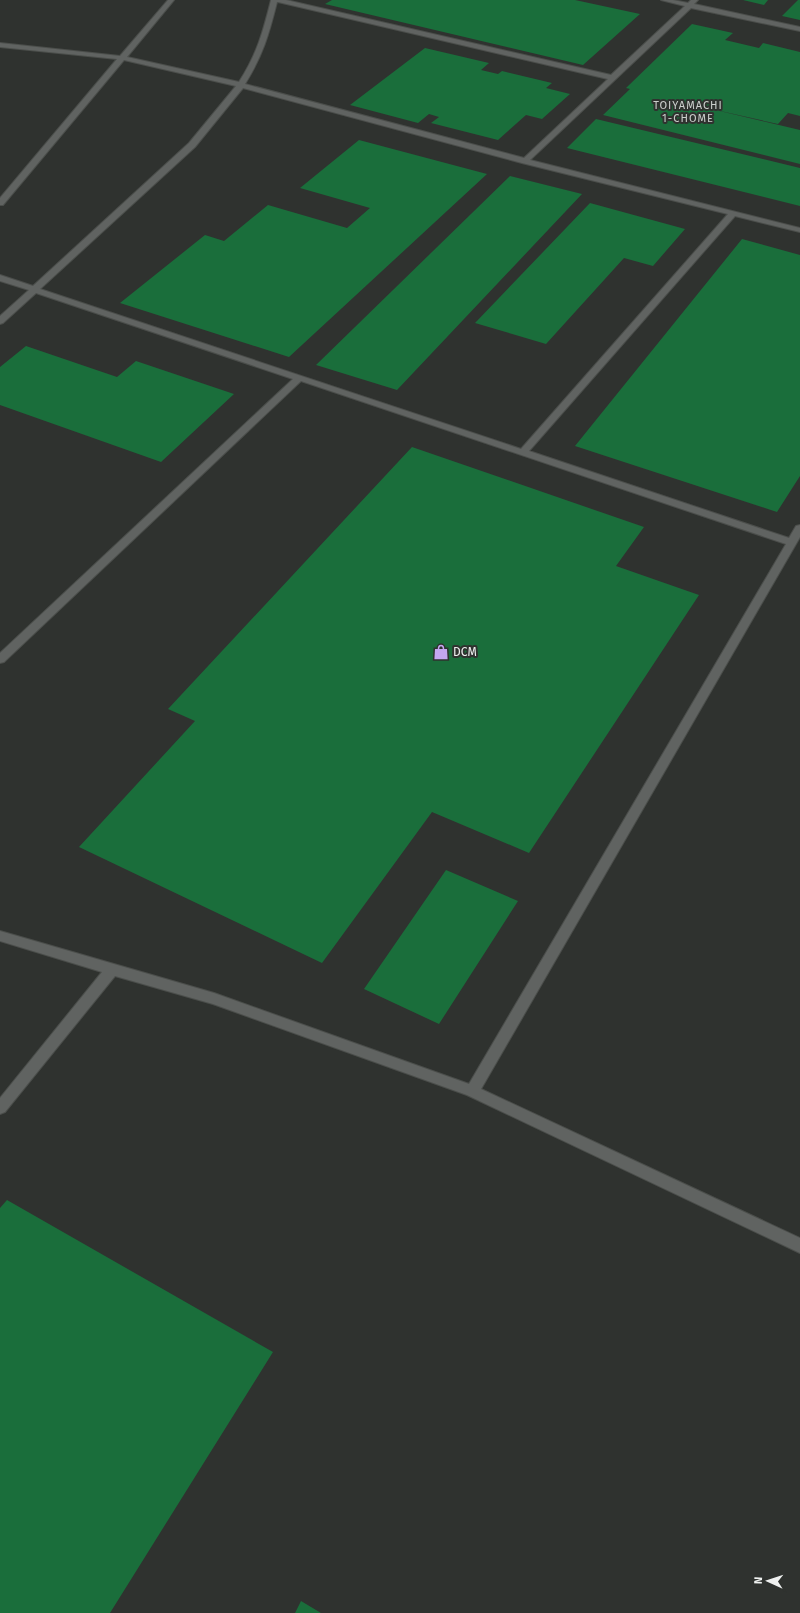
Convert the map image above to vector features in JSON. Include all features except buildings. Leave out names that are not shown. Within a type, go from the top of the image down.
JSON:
[{"type":"street","points":[[0,203],[171,0]]},
{"type":"street","points":[[0,321],[192,145],[241,85],[251,69],[262,43],[274,0]]},
{"type":"street","points":[[278,0],[614,78]]},
{"type":"street","points":[[664,0],[800,29]]},
{"type":"street","points":[[525,161],[695,0]]},
{"type":"street","points":[[0,45],[123,58],[241,85],[525,161],[800,230]]},
{"type":"street","points":[[523,452],[733,213]]},
{"type":"street","points":[[0,278],[791,542]]},
{"type":"street","points":[[0,659],[299,378]]},
{"type":"street","points":[[472,1090],[800,528]]},
{"type":"street","points":[[0,936],[214,999],[472,1090],[800,1246]]},
{"type":"street","points":[[0,1108],[112,970]]},
{"type":"place","name":"DCM","points":[[441,652]]},
{"type":"district","name":"TOIYAMACHI 1-CHOME","points":[[688,111]]}]
